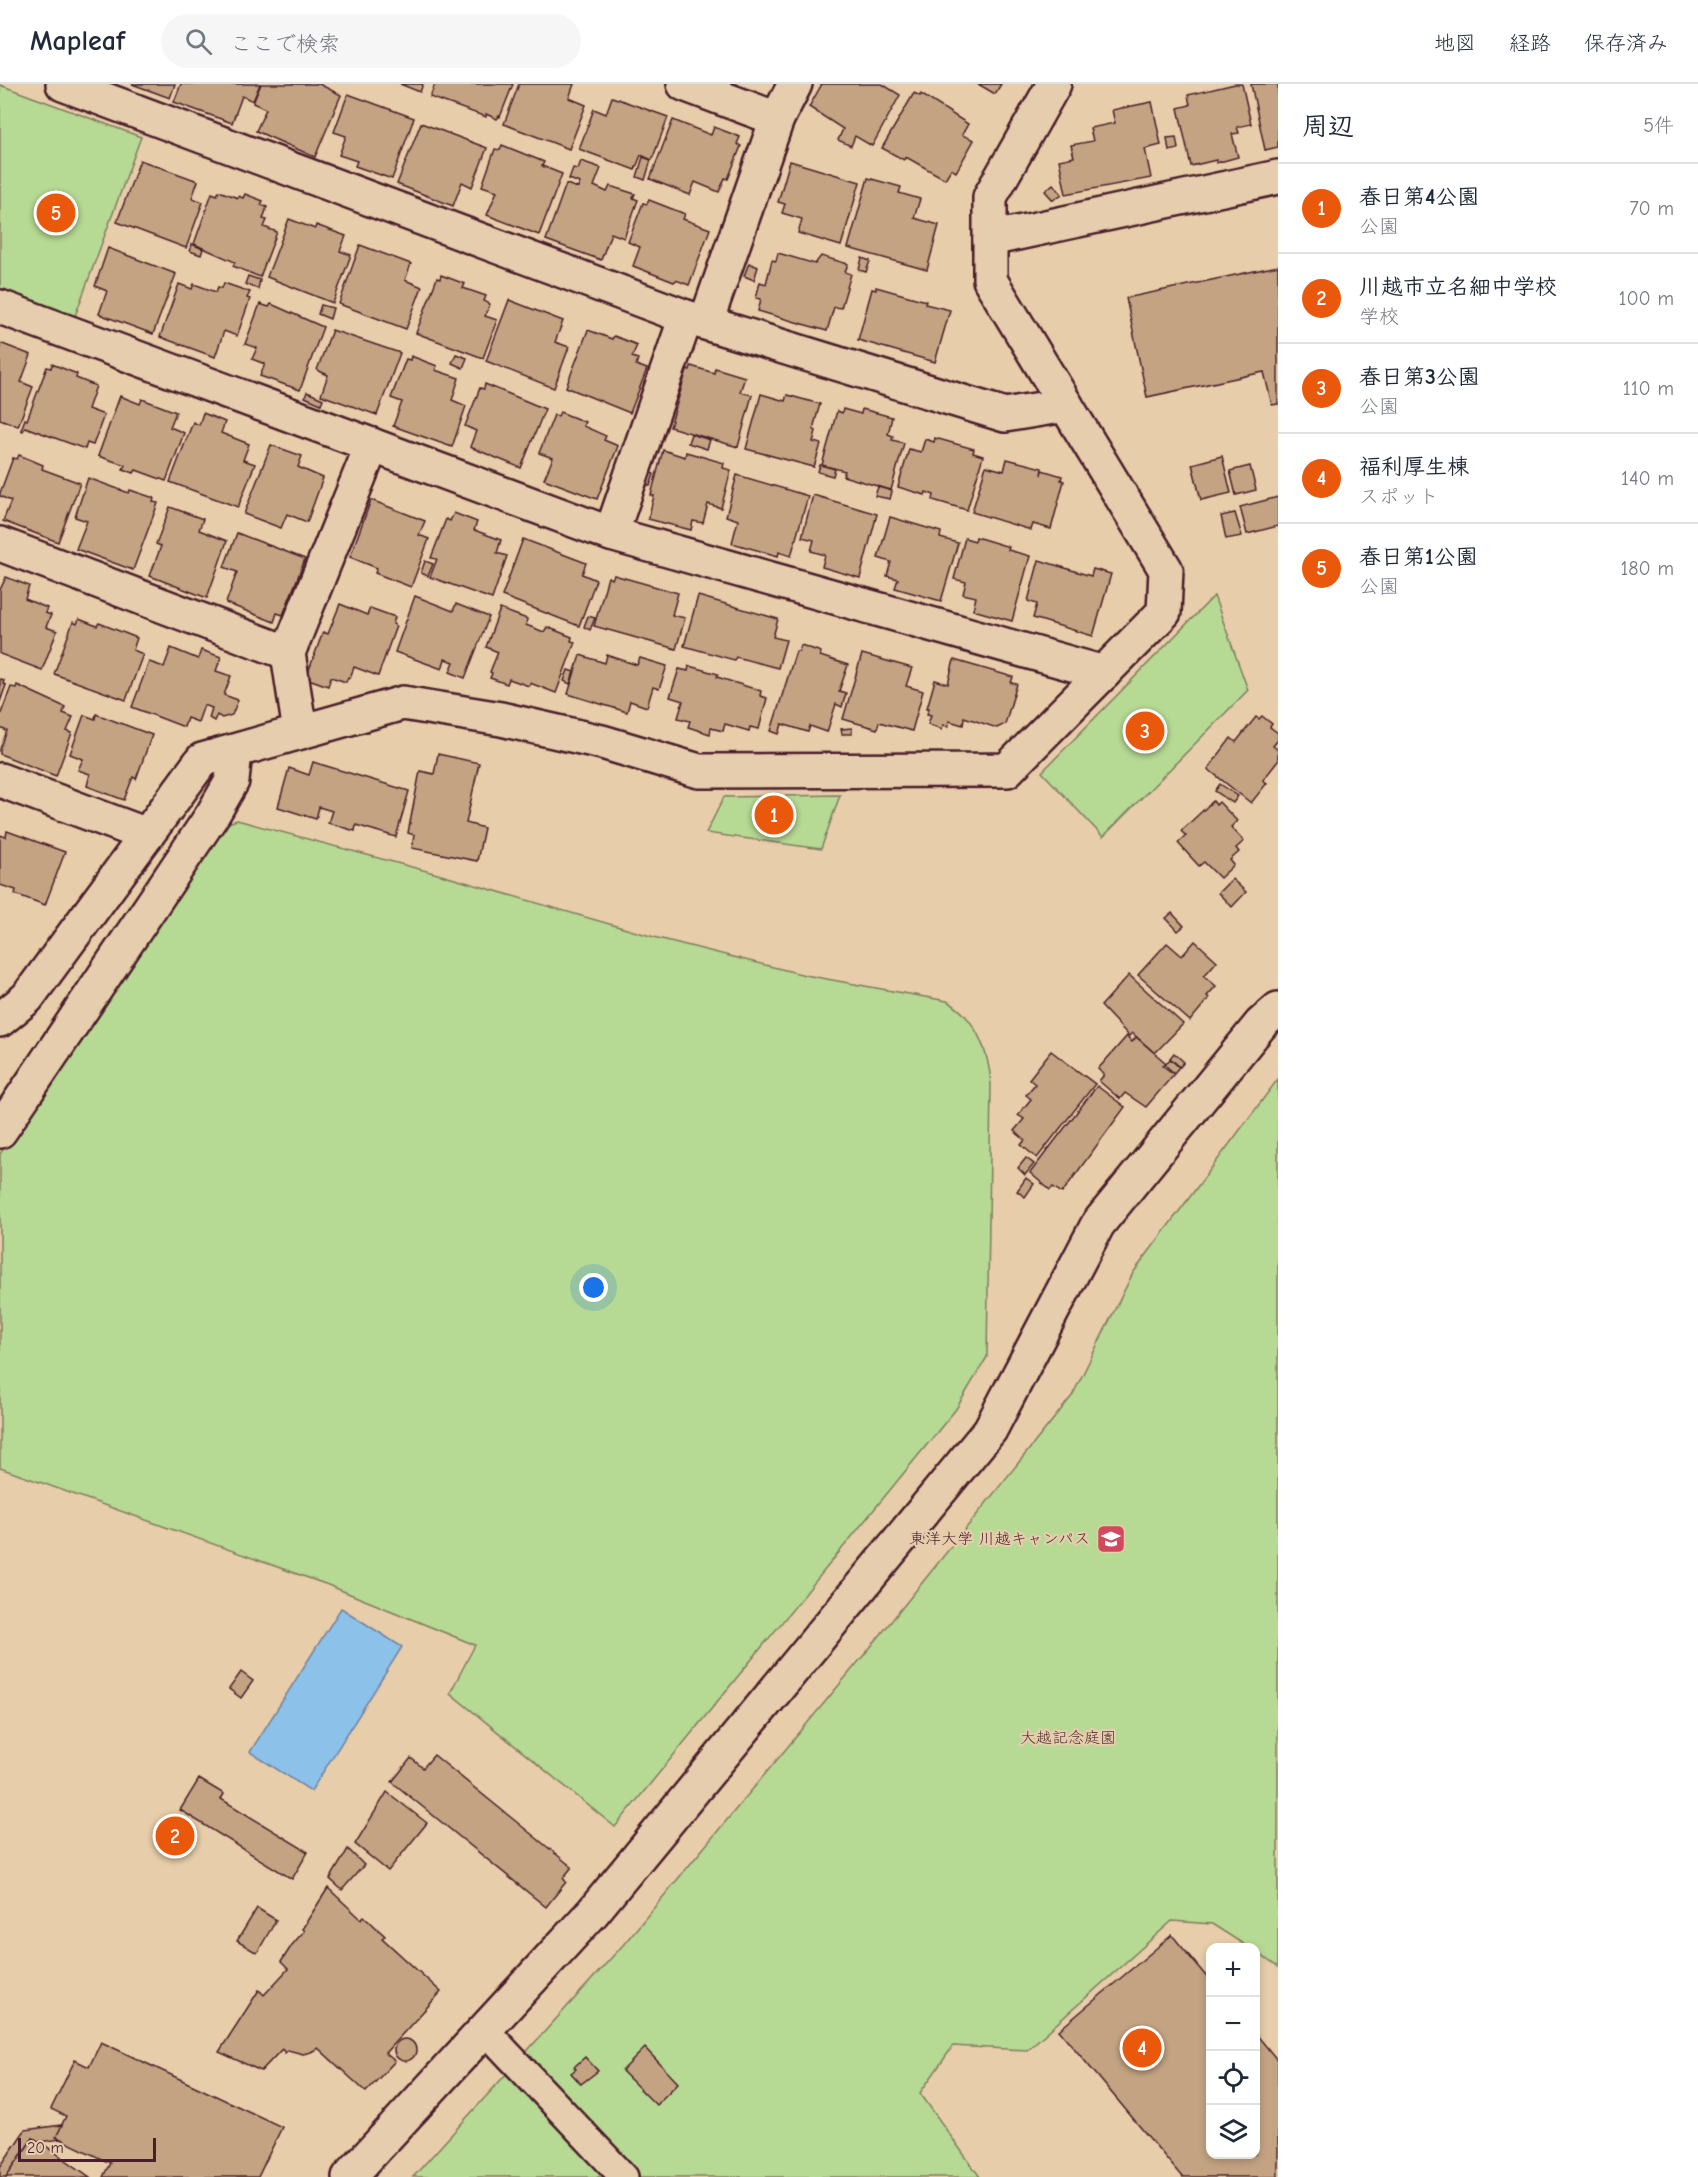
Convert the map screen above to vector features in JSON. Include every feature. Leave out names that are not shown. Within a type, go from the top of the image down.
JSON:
[{"type":"street","points":[[63,84],[696,320],[1005,416],[1066,405]]},
{"type":"street","points":[[684,84],[777,119]]},
{"type":"street","points":[[611,534],[777,119],[795,84]]},
{"type":"street","points":[[0,1020],[27,998],[202,760],[403,703],[501,719],[579,737],[699,771],[1007,770],[1164,612],[1166,570],[990,280],[990,197],[1054,84]]},
{"type":"street","points":[[990,239],[1278,177]]},
{"type":"street","points":[[0,307],[611,534],[1104,673]]},
{"type":"street","points":[[300,732],[288,653],[372,445]]},
{"type":"street","points":[[0,544],[288,653]]},
{"type":"street","points":[[0,1131],[213,814],[232,781],[235,751]]},
{"type":"street","points":[[0,780],[147,835]]},
{"type":"street","points":[[349,2177],[593,1912],[990,1430],[1098,1224],[1261,1024],[1278,1010]]},
{"type":"lane","points":[[485,2030],[624,2177]]},
{"type":"green space","points":[[0,85],[141,137],[75,316],[0,289]]},
{"type":"green space","points":[[1214,596],[1248,690],[1103,837],[1042,772]]},
{"type":"green space","points":[[840,795],[821,849],[706,833],[724,797]]},
{"type":"green space","points":[[237,820],[434,873],[654,937],[805,975],[947,1001],[966,1016],[984,1048],[991,1084],[987,1357],[956,1409],[615,1827],[450,1693],[475,1645],[328,1585],[0,1468],[0,1154],[211,829]]},
{"type":"green space","name":"大越記念庭園","points":[[1278,1079],[1278,1967],[1260,1955],[1260,1943],[1242,1943],[1212,1924],[1172,1921],[1027,2050],[953,2046],[920,2093],[980,2177],[413,2177],[623,1945],[869,1649],[1072,1396],[1133,1273]]},
{"type":"water","points":[[341,1608],[402,1647],[311,1791],[250,1752]]},
{"type":"building","points":[[132,84],[175,84],[170,98]]},
{"type":"building","points":[[181,84],[260,84],[253,101],[242,96],[232,123],[174,102]]},
{"type":"building","points":[[261,84],[319,84],[341,95],[315,157],[256,131],[266,109],[253,103]]},
{"type":"building","points":[[400,84],[423,84],[420,92]]},
{"type":"building","points":[[435,84],[513,84],[500,117],[497,119],[430,97]]},
{"type":"building","points":[[519,84],[574,84],[569,98],[586,105],[569,149],[504,124]]},
{"type":"building","points":[[822,84],[882,84],[900,95],[872,146],[855,136],[851,146],[838,140],[843,129],[809,107]]},
{"type":"building","points":[[978,84],[1001,84],[995,94]]},
{"type":"building","points":[[1242,84],[1251,124],[1237,127],[1239,133],[1232,134],[1238,157],[1191,166],[1178,108],[1190,105],[1188,95]]},
{"type":"building","points":[[1251,84],[1278,84],[1278,147],[1265,150]]},
{"type":"building","points":[[914,93],[920,96],[921,94],[968,124],[962,135],[974,140],[956,172],[951,169],[945,179],[906,157],[904,160],[882,148]]},
{"type":"building","points":[[348,94],[414,118],[392,179],[355,166],[357,161],[339,155],[346,136],[334,132]]},
{"type":"building","points":[[612,97],[668,117],[652,160],[641,155],[635,170],[579,149],[594,109],[606,114]]},
{"type":"building","points":[[1152,102],[1161,145],[1145,149],[1151,178],[1066,194],[1059,160],[1074,157],[1071,145],[1093,141],[1090,128],[1115,123],[1112,110]]},
{"type":"building","points":[[673,120],[711,135],[714,127],[740,137],[737,144],[741,146],[728,179],[725,178],[719,192],[695,182],[690,195],[650,179]]},
{"type":"building","points":[[421,123],[487,148],[472,187],[462,182],[453,206],[397,184]]},
{"type":"building","points":[[1176,137],[1178,149],[1169,151],[1167,138]]},
{"type":"building","points":[[502,145],[544,162],[542,166],[562,174],[539,235],[487,215],[497,191],[482,186],[495,149],[500,150]]},
{"type":"building","points":[[643,157],[651,160],[645,180],[637,177]]},
{"type":"building","points":[[140,160],[198,181],[192,198],[203,202],[186,248],[117,222]]},
{"type":"building","points":[[581,161],[601,168],[594,186],[607,192],[610,186],[635,194],[633,198],[638,200],[624,238],[611,233],[601,260],[546,240],[566,184],[578,188],[580,183],[569,179],[573,168],[578,169]]},
{"type":"building","points":[[790,161],[860,182],[841,246],[798,233],[802,219],[782,213],[785,204],[778,202]]},
{"type":"building","points":[[868,178],[901,187],[899,193],[920,199],[914,218],[939,225],[927,270],[848,248]]},
{"type":"building","points":[[1053,184],[1062,194],[1053,200],[1045,191]]},
{"type":"building","points":[[219,191],[238,198],[238,196],[243,198],[245,194],[263,201],[261,205],[267,207],[263,219],[267,220],[264,227],[277,232],[260,277],[233,266],[235,262],[194,244],[212,193],[217,195]]},
{"type":"building","points":[[649,200],[685,214],[683,219],[710,229],[689,285],[676,280],[674,282],[633,266],[640,247],[628,242],[643,203],[647,204]]},
{"type":"building","points":[[289,219],[315,229],[316,225],[346,236],[340,251],[351,255],[333,303],[267,277]]},
{"type":"building","points":[[192,244],[203,249],[201,255],[190,251]]},
{"type":"building","points":[[360,245],[411,264],[405,280],[422,287],[406,329],[339,304]]},
{"type":"building","points":[[108,248],[176,274],[153,334],[99,314],[107,291],[95,286]]},
{"type":"building","points":[[778,253],[815,264],[821,256],[848,264],[845,272],[851,274],[841,308],[834,307],[827,331],[758,311],[761,299],[756,298],[760,282],[766,284],[772,260],[776,261]]},
{"type":"building","points":[[862,258],[870,261],[866,272],[859,270]]},
{"type":"building","points":[[749,263],[758,267],[754,280],[744,276]]},
{"type":"building","points":[[1278,266],[1278,404],[1272,405],[1264,372],[1147,397],[1126,298]]},
{"type":"building","points":[[441,275],[465,284],[463,288],[486,296],[484,301],[490,304],[485,316],[497,320],[483,358],[416,333],[437,278],[440,279]]},
{"type":"building","points":[[248,276],[260,280],[258,289],[245,284]]},
{"type":"building","points":[[224,283],[250,292],[247,298],[250,299],[237,336],[224,331],[215,357],[160,337],[179,284],[192,289],[194,284],[216,292],[218,287],[222,288]]},
{"type":"building","points":[[876,287],[950,310],[935,362],[858,340],[872,289],[876,290]]},
{"type":"building","points":[[509,300],[563,321],[555,342],[569,347],[554,388],[486,361]]},
{"type":"building","points":[[260,304],[269,307],[271,304],[323,327],[300,390],[260,376],[265,364],[252,359],[257,348],[245,344]]},
{"type":"building","points":[[321,305],[333,308],[330,319],[318,314]]},
{"type":"building","points":[[332,330],[400,353],[377,415],[321,395],[328,375],[317,370]]},
{"type":"building","points":[[588,330],[612,339],[614,336],[637,345],[632,357],[638,359],[636,365],[647,369],[630,413],[566,387]]},
{"type":"building","points":[[0,343],[31,355],[21,382],[33,387],[18,426],[0,419]]},
{"type":"building","points":[[456,354],[467,358],[463,368],[452,363]]},
{"type":"building","points":[[411,356],[437,366],[435,370],[459,378],[452,400],[466,406],[452,447],[393,426],[402,402],[391,398],[406,359],[410,360]]},
{"type":"building","points":[[52,364],[77,374],[76,378],[96,386],[88,409],[104,415],[93,445],[87,443],[85,449],[25,427],[23,431],[21,430],[47,367],[51,368]]},
{"type":"building","points":[[691,366],[714,373],[715,368],[745,377],[740,392],[752,395],[738,447],[670,427],[687,369],[690,370]]},
{"type":"building","points":[[485,384],[545,409],[521,468],[470,447],[476,431],[465,426],[480,388],[484,389]]},
{"type":"building","points":[[307,392],[323,399],[321,404],[305,397]]},
{"type":"building","points":[[761,394],[785,401],[787,395],[820,404],[813,429],[816,431],[813,442],[821,444],[814,467],[746,449]]},
{"type":"building","points":[[120,396],[140,404],[142,399],[176,412],[170,427],[184,433],[166,481],[136,470],[134,473],[123,469],[125,465],[98,456]]},
{"type":"building","points":[[843,409],[861,414],[862,409],[892,417],[888,434],[893,436],[892,440],[904,443],[891,490],[843,476],[845,471],[822,465],[837,411],[842,413]]},
{"type":"building","points":[[560,412],[585,422],[583,426],[606,436],[604,440],[618,446],[597,499],[544,479],[553,458],[539,453],[554,415],[558,416]]},
{"type":"building","points":[[203,413],[225,422],[221,433],[249,444],[243,460],[255,464],[238,507],[170,482],[193,422],[199,425]]},
{"type":"building","points":[[691,434],[710,440],[707,449],[688,443]]},
{"type":"building","points":[[935,438],[974,449],[973,453],[983,456],[967,510],[933,500],[934,495],[926,492],[925,495],[898,487],[909,449],[921,452],[925,439],[934,442]]},
{"type":"building","points":[[271,445],[302,456],[298,467],[323,478],[307,522],[287,514],[281,528],[244,514]]},
{"type":"building","points":[[663,450],[685,457],[686,452],[724,463],[723,468],[731,470],[721,508],[708,504],[703,523],[693,521],[691,530],[648,519],[654,496],[651,495]]},
{"type":"building","points":[[19,455],[43,465],[42,469],[80,483],[58,542],[3,521],[11,501],[0,496],[0,493],[13,458],[17,459]]},
{"type":"building","points":[[1222,456],[1231,493],[1201,500],[1192,464]]},
{"type":"building","points":[[1007,459],[1042,468],[1041,475],[1042,470],[1062,476],[1061,480],[1064,481],[1051,529],[1033,524],[1031,530],[972,512],[986,466],[1004,471]]},
{"type":"building","points":[[820,465],[835,469],[833,476],[818,472]]},
{"type":"building","points":[[1250,466],[1256,490],[1236,495],[1230,471]]},
{"type":"building","points":[[647,472],[654,474],[650,486],[643,484]]},
{"type":"building","points":[[737,475],[808,496],[791,556],[779,552],[778,556],[732,543],[738,520],[726,516]]},
{"type":"building","points":[[88,478],[129,493],[130,490],[154,498],[153,502],[158,503],[133,570],[76,549],[87,521],[75,517]]},
{"type":"building","points":[[878,487],[892,491],[890,499],[875,496]]},
{"type":"building","points":[[813,495],[877,514],[860,578],[822,567],[825,555],[811,551],[814,540],[802,537]]},
{"type":"building","points":[[1278,497],[1278,526],[1247,534],[1240,507]]},
{"type":"building","points":[[371,500],[425,521],[419,535],[429,539],[411,587],[375,573],[377,568],[350,557]]},
{"type":"building","points":[[170,507],[203,519],[199,530],[227,541],[207,598],[150,576],[161,546],[156,544]]},
{"type":"building","points":[[454,513],[477,522],[474,530],[501,540],[497,553],[507,556],[492,599],[430,577],[437,559],[431,558],[446,519],[450,521]]},
{"type":"building","points":[[1235,513],[1242,536],[1226,539],[1221,516]]},
{"type":"building","points":[[890,517],[941,532],[940,538],[958,543],[941,601],[895,588],[898,579],[887,576],[891,562],[878,558]]},
{"type":"building","points":[[237,533],[305,559],[283,615],[277,613],[274,622],[226,603],[237,572],[224,567]]},
{"type":"building","points":[[976,537],[1030,556],[1012,621],[973,610],[976,597],[963,594],[966,582],[954,579],[965,538],[975,541]]},
{"type":"building","points":[[523,539],[586,563],[582,574],[596,580],[579,626],[502,596]]},
{"type":"building","points":[[1039,560],[1091,576],[1093,569],[1111,574],[1093,636],[1033,618],[1037,604],[1028,601]]},
{"type":"building","points":[[425,561],[433,564],[428,576],[421,573]]},
{"type":"building","points":[[614,575],[678,593],[672,615],[685,618],[676,649],[594,626],[608,577],[612,579]]},
{"type":"building","points":[[6,577],[29,586],[25,599],[47,608],[45,613],[51,615],[46,627],[57,631],[42,670],[0,654],[0,590]]},
{"type":"building","points":[[415,596],[453,611],[456,604],[489,617],[465,678],[450,672],[454,662],[445,659],[442,669],[395,652]]},
{"type":"building","points":[[698,596],[778,619],[773,637],[786,640],[778,668],[736,657],[734,660],[684,646]]},
{"type":"building","points":[[340,604],[367,615],[370,608],[395,617],[393,624],[396,626],[378,676],[354,667],[346,682],[331,677],[328,686],[306,678],[323,632],[328,634]]},
{"type":"building","points":[[500,609],[527,619],[526,625],[544,632],[547,627],[572,637],[571,641],[575,642],[556,693],[530,683],[529,686],[509,679],[507,684],[490,678],[498,652],[486,647]]},
{"type":"building","points":[[588,616],[595,618],[590,630],[584,627]]},
{"type":"building","points":[[79,619],[97,626],[99,623],[137,638],[133,650],[143,654],[126,700],[54,674],[73,622],[77,624]]},
{"type":"building","points":[[801,645],[821,652],[820,656],[848,665],[839,691],[846,693],[842,707],[836,704],[827,732],[810,726],[808,732],[782,724],[779,734],[771,731],[796,651],[799,651]]},
{"type":"building","points":[[171,648],[198,659],[201,650],[221,657],[216,671],[231,676],[224,695],[238,700],[232,715],[222,718],[217,715],[214,721],[209,718],[212,708],[204,705],[198,722],[187,718],[184,727],[132,707],[149,662],[164,667]]},
{"type":"building","points":[[862,654],[912,668],[906,686],[923,691],[912,731],[879,722],[877,729],[843,719]]},
{"type":"building","points":[[580,655],[605,663],[607,655],[637,665],[640,658],[667,666],[659,689],[653,687],[647,707],[630,701],[627,712],[568,694]]},
{"type":"building","points":[[954,660],[1013,677],[1011,683],[1017,684],[1005,724],[997,728],[964,717],[963,725],[949,721],[948,726],[943,725],[942,729],[928,724],[931,715],[927,714],[929,708],[927,708],[935,680],[948,684]]},
{"type":"building","points":[[689,666],[718,674],[717,677],[761,691],[760,696],[767,698],[759,729],[750,727],[749,731],[725,724],[723,731],[711,728],[710,734],[688,727],[690,721],[678,718],[683,701],[670,697],[679,669],[688,671]]},
{"type":"building","points":[[568,670],[574,672],[570,684],[564,681]]},
{"type":"building","points":[[0,679],[4,680],[3,684],[6,685],[0,702]]},
{"type":"building","points":[[17,685],[65,707],[63,713],[73,717],[67,731],[72,733],[56,776],[0,754],[7,731],[0,728],[0,716],[11,687],[16,688]]},
{"type":"building","points":[[96,714],[152,735],[136,779],[133,777],[124,800],[87,786],[90,774],[78,770],[83,759],[70,754],[84,715],[95,719]]},
{"type":"building","points":[[1262,716],[1278,733],[1278,740],[1273,746],[1278,750],[1278,761],[1263,780],[1267,783],[1251,803],[1208,769],[1231,738],[1236,742],[1256,717],[1259,719]]},
{"type":"building","points":[[852,728],[852,734],[842,734],[841,729]]},
{"type":"building","points":[[438,754],[479,763],[466,823],[484,828],[477,861],[412,848],[414,835],[408,833],[420,771],[434,774]]},
{"type":"building","points":[[313,762],[409,791],[396,837],[356,825],[355,831],[328,823],[332,811],[319,807],[316,819],[278,807],[289,768],[309,775]]},
{"type":"building","points":[[1220,784],[1238,796],[1233,803],[1215,791]]},
{"type":"building","points":[[1213,801],[1216,805],[1219,802],[1237,821],[1231,827],[1244,841],[1236,848],[1239,852],[1230,860],[1234,865],[1220,878],[1204,862],[1199,866],[1178,843],[1186,836],[1181,831]]},
{"type":"building","points":[[7,831],[65,852],[45,905],[15,894],[16,890],[0,885],[0,835],[6,837]]},
{"type":"building","points":[[1232,879],[1246,892],[1232,907],[1218,893]]},
{"type":"building","points":[[1172,913],[1184,926],[1178,931],[1166,918]]},
{"type":"building","points":[[1195,941],[1217,961],[1204,976],[1216,986],[1190,1021],[1138,975],[1167,943],[1182,956]]},
{"type":"building","points":[[1129,975],[1183,1024],[1155,1053],[1132,1033],[1129,1036],[1101,1006]]},
{"type":"building","points":[[1127,1036],[1132,1042],[1136,1037],[1166,1063],[1163,1066],[1174,1074],[1146,1107],[1125,1093],[1120,1099],[1099,1081],[1104,1075],[1098,1069]]},
{"type":"building","points":[[1051,1051],[1095,1084],[1037,1158],[1021,1145],[1025,1140],[1014,1131],[1024,1119],[1018,1115],[1031,1099],[1026,1095],[1035,1084],[1029,1079]]},
{"type":"building","points":[[1174,1053],[1184,1062],[1180,1067],[1170,1058]]},
{"type":"building","points":[[1170,1059],[1179,1067],[1174,1073],[1165,1065]]},
{"type":"building","points":[[1097,1086],[1125,1107],[1062,1193],[1053,1187],[1050,1190],[1030,1173]]},
{"type":"building","points":[[1026,1158],[1034,1164],[1025,1175],[1018,1168]]},
{"type":"building","points":[[1026,1178],[1034,1184],[1025,1197],[1017,1191]]},
{"type":"building","points":[[241,1672],[253,1681],[241,1698],[229,1689]]},
{"type":"building","points":[[434,1755],[572,1867],[563,1878],[566,1882],[546,1907],[392,1782],[411,1758],[423,1768]]},
{"type":"building","points":[[199,1779],[224,1794],[221,1799],[308,1852],[292,1879],[180,1810]]},
{"type":"building","points":[[387,1792],[427,1823],[388,1871],[355,1844]]},
{"type":"building","points":[[348,1849],[364,1865],[342,1890],[330,1879]]},
{"type":"building","points":[[328,1888],[361,1919],[364,1916],[385,1936],[382,1938],[441,1992],[385,2053],[395,2061],[366,2092],[318,2048],[303,2054],[288,2050],[285,2053],[282,2049],[261,2071],[219,2052],[259,1990],[264,1995],[288,1969],[281,1962],[304,1931],[302,1929]]},
{"type":"building","points":[[257,1908],[276,1920],[257,1953],[237,1941]]},
{"type":"building","points":[[1172,1935],[1206,1976],[1206,2159],[1260,2159],[1260,2039],[1278,2061],[1278,2177],[1182,2177],[1059,2030]]},
{"type":"building","points":[[405,2039],[413,2042],[416,2050],[413,2058],[405,2061],[397,2058],[394,2050],[397,2042]]},
{"type":"building","points":[[101,2042],[282,2127],[258,2177],[103,2177],[110,2163],[56,2137],[66,2116],[51,2109],[75,2060],[89,2067]]},
{"type":"building","points":[[645,2048],[678,2083],[656,2105],[622,2071]]},
{"type":"building","points":[[585,2057],[598,2071],[581,2084],[571,2073]]},
{"type":"building","points":[[62,2125],[56,2137],[61,2139],[40,2142],[33,2138],[6,2177],[0,2177],[0,2167],[25,2130]]},
{"type":"building","points":[[33,2138],[40,2142],[90,2177],[6,2177]]},
{"type":"place","name":"春日第1公園","points":[[56,213]]},
{"type":"place","name":"春日第3公園","points":[[1145,731]]},
{"type":"place","name":"春日第4公園","points":[[774,815]]},
{"type":"place","name":"東洋大学 川越キャンパス","points":[[1111,1539]]},
{"type":"place","name":"川越市立名細中学校","points":[[175,1836]]},
{"type":"place","name":"福利厚生棟","points":[[1142,2048]]}]
